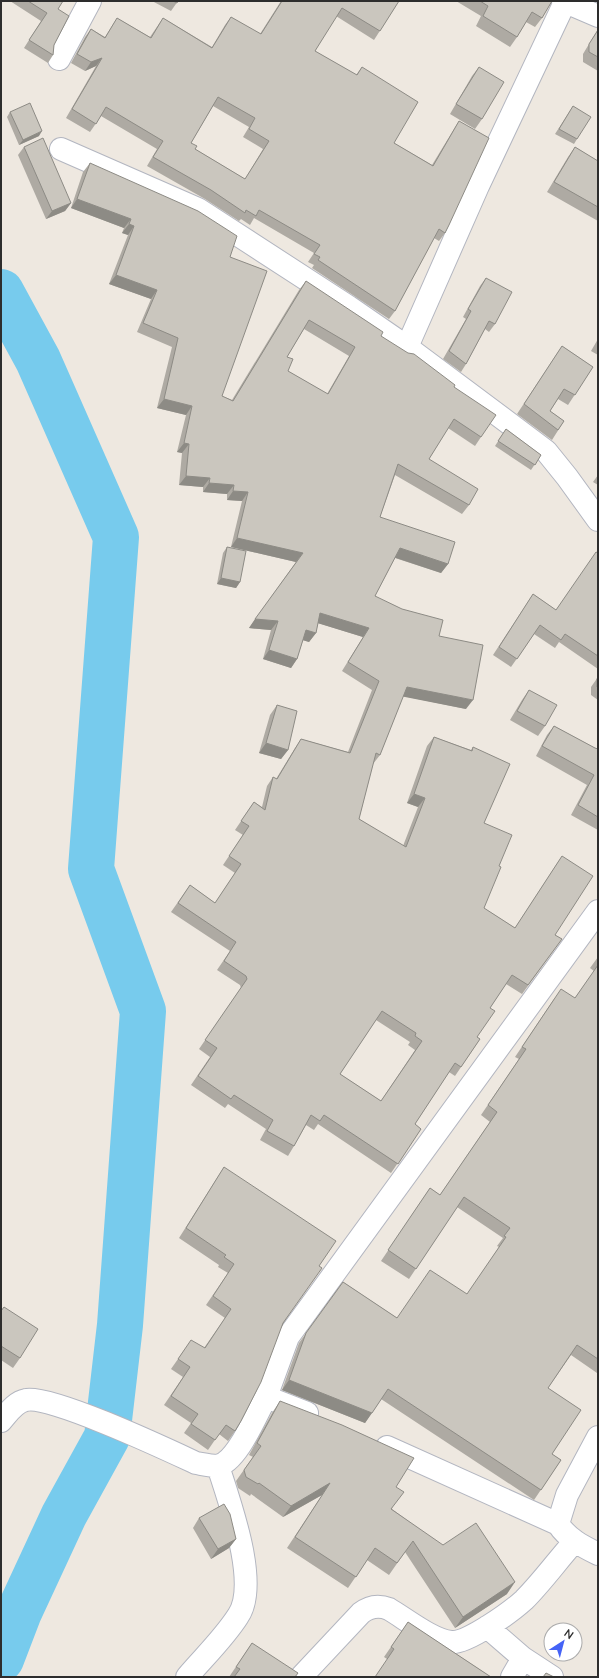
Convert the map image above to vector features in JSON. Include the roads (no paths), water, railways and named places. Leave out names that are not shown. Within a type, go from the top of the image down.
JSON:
[{"type":"street","points":[[59,59],[90,1]]},
{"type":"street","points":[[407,347],[478,186],[564,2],[598,16]]},
{"type":"street","points":[[61,149],[198,209],[349,307],[407,347],[546,451],[567,476],[598,520]]},
{"type":"street","points":[[1,1421],[15,1405],[26,1399],[38,1400],[65,1407],[196,1463],[218,1466],[231,1458],[246,1435],[266,1397],[288,1337],[598,911]]},
{"type":"street","points":[[266,1397],[324,1420]]},
{"type":"street","points":[[558,1524],[567,1495],[598,1437]]},
{"type":"street","points":[[368,1438],[558,1524],[564,1533],[574,1542],[598,1554]]},
{"type":"street","points":[[187,1677],[239,1615],[247,1588],[243,1555],[218,1466]]},
{"type":"street","points":[[301,1677],[361,1613],[372,1607],[381,1606],[442,1640],[460,1642],[487,1627],[523,1600],[574,1542]]},
{"type":"street","points":[[487,1627],[523,1658],[552,1677]]},
{"type":"street","points":[[512,1677],[523,1658]]},
{"type":"waterway","points":[[1,292],[38,360],[116,537],[91,869],[143,1011],[120,1325],[107,1437],[64,1515],[19,1612],[1,1659]]}]
